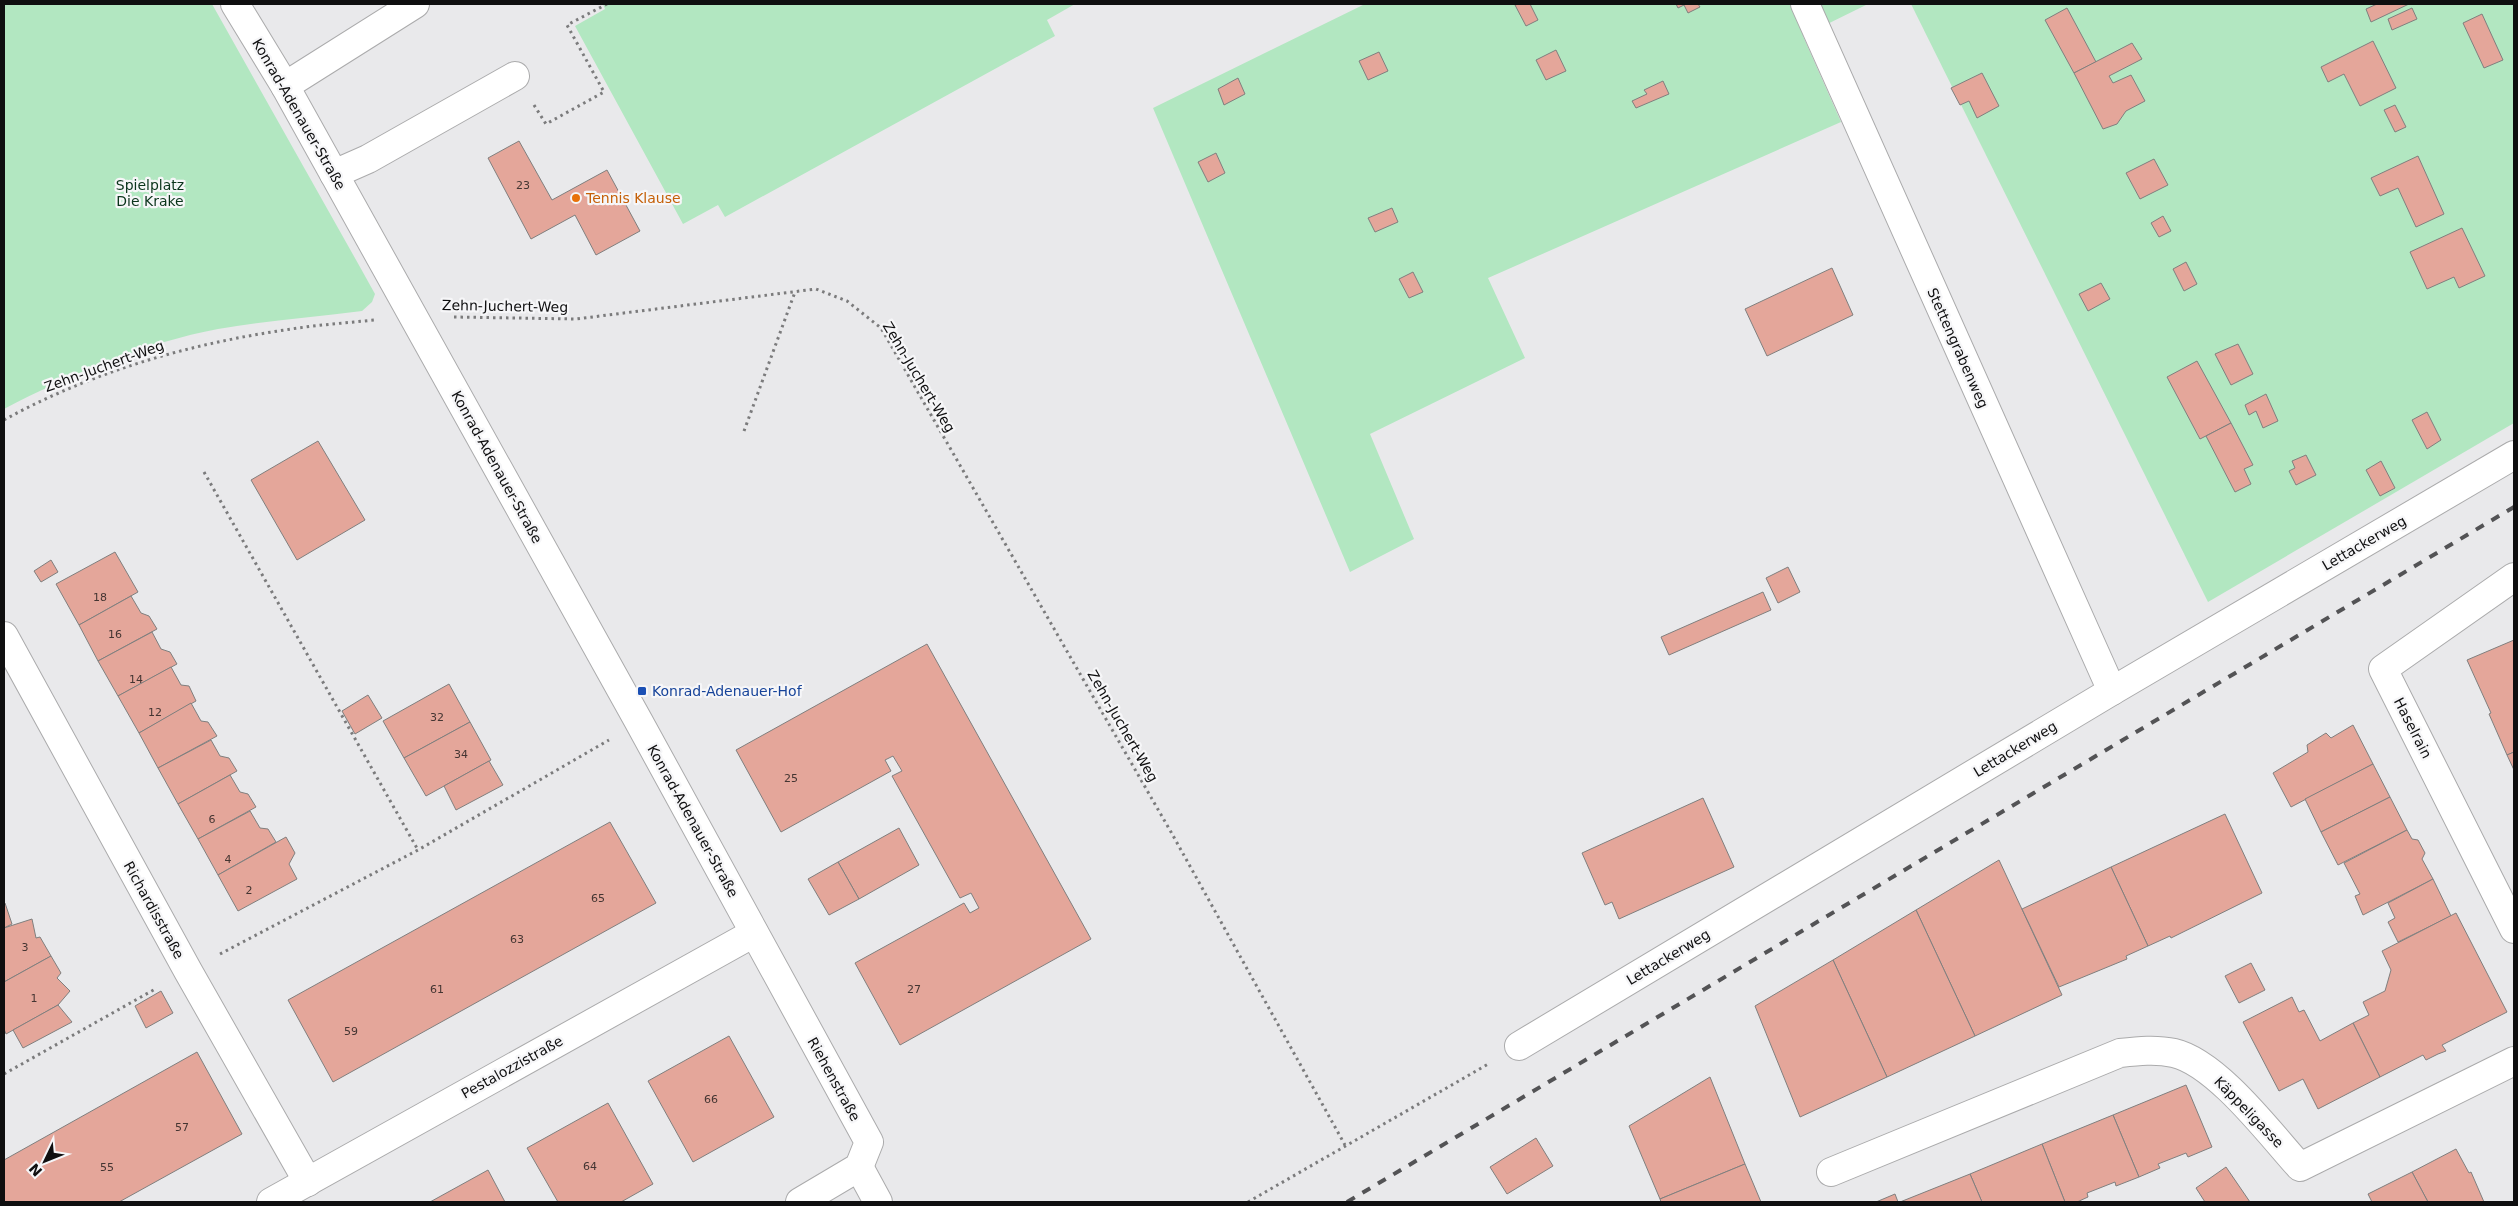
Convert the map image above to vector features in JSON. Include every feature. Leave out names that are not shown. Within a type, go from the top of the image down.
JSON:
[{"type":"street","name":"Konrad-Adenauer-Straße","points":[[235,4],[334,174],[640,722],[754,933]]},
{"type":"street","points":[[284,86],[415,4]]},
{"type":"street","name":"Stettengrabenweg","points":[[1805,4],[2112,691]]},
{"type":"street","points":[[334,174],[368,159],[515,76]]},
{"type":"street","name":"Lettackerweg","points":[[1519,1046],[2112,691],[2514,455]]},
{"type":"street","name":"Haselrain","points":[[2514,577],[2383,669],[2514,929]]},
{"type":"street","name":"Richardisstraße","points":[[4,636],[188,971],[308,1182]]},
{"type":"street","name":"Riehenstraße","points":[[754,933],[869,1142],[860,1167]]},
{"type":"street","name":"Pestalozzistraße","points":[[271,1202],[754,933]]},
{"type":"street","name":"Käppeligasse","points":[[1831,1172],[2120,1053],[2144,1050],[2174,1053],[2200,1064],[2220,1080],[2300,1167],[2514,1062]]},
{"type":"street","points":[[800,1202],[860,1167],[878,1202]]},
{"type":"path","points":[[515,76],[546,124],[604,92],[567,25],[607,4]]},
{"type":"path","name":"Zehn-Juchert-Weg","points":[[4,420],[36,402],[169,353],[284,330],[413,316],[576,319],[816,289],[847,301],[880,328],[1171,832],[1344,1145]]},
{"type":"path","points":[[744,431],[796,292]]},
{"type":"path","points":[[204,472],[418,850]]},
{"type":"path","points":[[4,1074],[188,971],[418,850],[640,722]]},
{"type":"path","points":[[1248,1202],[1344,1145],[1519,1046]]},
{"type":"green space","name":"Spielplatz Die Krake","points":[[4,4],[212,4],[375,294],[372,302],[362,311],[236,326],[163,342],[54,384],[4,409]]},
{"type":"green space","points":[[603,4],[1075,4],[1047,20],[1055,36],[725,217],[718,205],[683,224],[575,26],[605,9]]},
{"type":"green space","points":[[1365,4],[1868,4],[1803,36],[1841,122],[1488,278],[1525,358],[1370,434],[1414,539],[1350,572],[1153,108]]},
{"type":"green space","points":[[1911,4],[2514,4],[2514,423],[2208,602]]},
{"type":"building","points":[[1530,4],[1538,20],[1526,26],[1515,5]]},
{"type":"building","points":[[1676,4],[1698,4],[1700,7],[1688,13],[1684,5],[1678,8]]},
{"type":"building","points":[[2377,4],[2409,4],[2371,22],[2366,9]]},
{"type":"building","points":[[2067,8],[2096,62],[2074,73],[2045,20]]},
{"type":"building","points":[[2412,8],[2417,19],[2392,30],[2388,19]]},
{"type":"building","points":[[2482,14],[2503,60],[2484,68],[2463,23]]},
{"type":"building","points":[[2373,41],[2396,88],[2360,106],[2344,74],[2328,82],[2321,67]]},
{"type":"building","points":[[2132,43],[2142,59],[2109,76],[2113,83],[2131,75],[2145,101],[2126,111],[2117,124],[2103,129],[2074,73]]},
{"type":"building","points":[[1556,50],[1566,71],[1546,80],[1536,60]]},
{"type":"building","points":[[1379,52],[1388,71],[1368,80],[1359,61]]},
{"type":"building","points":[[1982,73],[1999,106],[1977,118],[1969,101],[1960,105],[1951,88]]},
{"type":"building","points":[[1238,78],[1245,94],[1224,105],[1218,89]]},
{"type":"building","points":[[1663,81],[1669,94],[1636,108],[1632,101],[1647,94],[1644,90]]},
{"type":"building","points":[[2395,105],[2406,127],[2395,132],[2384,110]]},
{"type":"building","points":[[519,141],[552,200],[607,170],[640,231],[596,255],[575,215],[531,239],[488,158]]},
{"type":"building","points":[[1216,153],[1225,173],[1208,182],[1198,162]]},
{"type":"building","points":[[2418,156],[2444,214],[2416,227],[2398,188],[2380,196],[2371,178]]},
{"type":"building","points":[[2154,159],[2168,185],[2140,199],[2126,173]]},
{"type":"building","points":[[1392,208],[1398,222],[1375,232],[1368,218]]},
{"type":"building","points":[[2163,216],[2171,231],[2159,237],[2151,223]]},
{"type":"building","points":[[2462,228],[2485,276],[2459,288],[2454,277],[2427,289],[2410,252]]},
{"type":"building","points":[[2186,262],[2197,284],[2184,291],[2173,269]]},
{"type":"building","points":[[1832,268],[1853,315],[1767,356],[1745,309]]},
{"type":"building","points":[[1413,272],[1423,292],[1409,298],[1399,279]]},
{"type":"building","points":[[2101,283],[2110,299],[2088,311],[2079,294]]},
{"type":"building","points":[[2238,344],[2253,374],[2231,385],[2215,354]]},
{"type":"building","points":[[2197,361],[2231,423],[2200,439],[2167,377]]},
{"type":"building","points":[[2266,394],[2278,421],[2263,428],[2256,411],[2249,415],[2245,405]]},
{"type":"building","points":[[2427,412],[2441,440],[2427,449],[2412,420]]},
{"type":"building","points":[[2231,423],[2253,465],[2244,469],[2251,484],[2235,492],[2206,436]]},
{"type":"building","points":[[318,441],[365,520],[297,560],[251,480]]},
{"type":"building","points":[[2306,455],[2316,475],[2296,485],[2289,471],[2295,468],[2292,461]]},
{"type":"building","points":[[2381,461],[2395,488],[2380,496],[2366,470]]},
{"type":"building","points":[[115,552],[138,592],[79,625],[56,584]]},
{"type":"building","points":[[51,560],[58,572],[41,582],[34,571]]},
{"type":"building","points":[[1788,567],[1800,592],[1778,603],[1766,578]]},
{"type":"building","points":[[1763,592],[1771,610],[1669,655],[1661,637]]},
{"type":"building","points":[[131,596],[141,613],[149,616],[157,629],[98,661],[79,625]]},
{"type":"building","points":[[152,632],[161,649],[170,652],[177,664],[118,696],[98,661]]},
{"type":"building","points":[[2514,640],[2514,752],[2507,755],[2489,714],[2491,713],[2467,660]]},
{"type":"building","points":[[927,644],[1091,939],[900,1045],[855,963],[964,903],[970,913],[979,908],[971,893],[960,898],[892,776],[902,771],[893,756],[885,760],[891,771],[781,832],[736,750]]},
{"type":"building","points":[[171,667],[181,685],[189,686],[196,701],[139,733],[118,696]]},
{"type":"building","points":[[449,684],[470,722],[404,758],[383,721]]},
{"type":"building","points":[[368,695],[382,718],[355,734],[342,711]]},
{"type":"building","points":[[191,703],[201,721],[208,722],[217,736],[158,768],[139,733]]},
{"type":"building","points":[[470,722],[491,760],[426,796],[404,758]]},
{"type":"building","points":[[2353,725],[2373,764],[2291,807],[2273,773],[2308,752],[2307,745],[2326,733],[2331,738]]},
{"type":"building","points":[[211,740],[220,756],[229,758],[237,771],[178,804],[158,768]]},
{"type":"building","points":[[2514,752],[2514,770],[2507,755]]},
{"type":"building","points":[[489,761],[503,785],[456,810],[444,786]]},
{"type":"building","points":[[2373,764],[2390,797],[2321,832],[2305,799]]},
{"type":"building","points":[[230,775],[240,792],[248,794],[256,807],[198,839],[178,804]]},
{"type":"building","points":[[2390,797],[2407,830],[2338,865],[2321,832]]},
{"type":"building","points":[[1703,798],[1734,867],[1619,919],[1612,902],[1605,905],[1582,853]]},
{"type":"building","points":[[250,811],[260,828],[268,829],[276,842],[218,875],[198,839]]},
{"type":"building","points":[[2225,814],[2262,893],[2171,938],[2170,936],[2148,946],[2111,867]]},
{"type":"building","points":[[610,822],[656,903],[333,1082],[288,1000]]},
{"type":"building","points":[[899,828],[919,865],[859,899],[838,862]]},
{"type":"building","points":[[2407,830],[2412,839],[2418,840],[2425,853],[2422,859],[2433,879],[2363,915],[2355,896],[2360,894],[2344,863]]},
{"type":"building","points":[[286,837],[295,853],[289,864],[297,879],[238,911],[218,875]]},
{"type":"building","points":[[1999,860],[2062,995],[1975,1036],[1916,910]]},
{"type":"building","points":[[838,862],[859,899],[829,915],[808,879]]},
{"type":"building","points":[[2111,867],[2148,946],[2126,956],[2127,959],[2059,987],[2022,909]]},
{"type":"building","points":[[2433,879],[2451,916],[2398,942],[2388,922],[2395,918],[2388,903]]},
{"type":"building","points":[[4,904],[12,924],[4,928]]},
{"type":"building","points":[[1916,910],[1975,1036],[1887,1077],[1833,960]]},
{"type":"building","points":[[2456,913],[2507,1012],[2442,1045],[2446,1051],[2426,1060],[2423,1055],[2380,1077],[2353,1023],[2369,1015],[2363,1002],[2385,991],[2391,970],[2382,951]]},
{"type":"building","points":[[32,919],[36,938],[40,937],[51,956],[4,982],[4,928]]},
{"type":"building","points":[[51,956],[61,973],[57,978],[70,991],[58,1005],[6,1034],[4,1029],[4,982]]},
{"type":"building","points":[[1833,960],[1887,1077],[1800,1117],[1755,1006]]},
{"type":"building","points":[[2251,963],[2265,990],[2239,1003],[2225,976]]},
{"type":"building","points":[[161,991],[173,1013],[146,1028],[135,1006]]},
{"type":"building","points":[[2292,997],[2299,1012],[2304,1010],[2320,1041],[2353,1023],[2380,1077],[2318,1109],[2303,1079],[2279,1091],[2243,1022]]},
{"type":"building","points":[[58,1005],[72,1022],[23,1048],[13,1030]]},
{"type":"building","points":[[729,1036],[774,1117],[693,1162],[648,1081]]},
{"type":"building","points":[[197,1052],[242,1134],[119,1202],[4,1202],[4,1160]]},
{"type":"building","points":[[1710,1077],[1745,1164],[1660,1199],[1629,1126]]},
{"type":"building","points":[[2186,1085],[2212,1147],[2188,1157],[2186,1153],[2158,1164],[2160,1168],[2139,1177],[2113,1115]]},
{"type":"building","points":[[608,1103],[653,1184],[621,1202],[558,1202],[527,1148]]},
{"type":"building","points":[[2113,1115],[2139,1177],[2116,1186],[2115,1182],[2087,1193],[2088,1197],[2077,1202],[2065,1202],[2042,1144]]},
{"type":"building","points":[[1536,1138],[1553,1166],[1507,1194],[1490,1167]]},
{"type":"building","points":[[2042,1144],[2065,1202],[1982,1202],[1970,1174]]},
{"type":"building","points":[[2456,1149],[2469,1173],[2471,1172],[2484,1202],[2428,1202],[2412,1172]]},
{"type":"building","points":[[1745,1164],[1761,1202],[1661,1202],[1660,1199]]},
{"type":"building","points":[[2226,1167],[2250,1202],[2205,1202],[2196,1188]]},
{"type":"building","points":[[488,1170],[505,1202],[430,1202]]},
{"type":"building","points":[[2412,1172],[2428,1202],[2372,1202],[2368,1194]]},
{"type":"building","points":[[1970,1174],[1982,1202],[1900,1202]]},
{"type":"building","points":[[1895,1194],[1898,1202],[1876,1202]]},
{"type":"railway","points":[[1347,1202],[2514,507]]},
{"type":"place","name":"Tennis Klause","points":[[576,198]]},
{"type":"place","name":"Konrad-Adenauer-Hof","points":[[642,691]]}]
